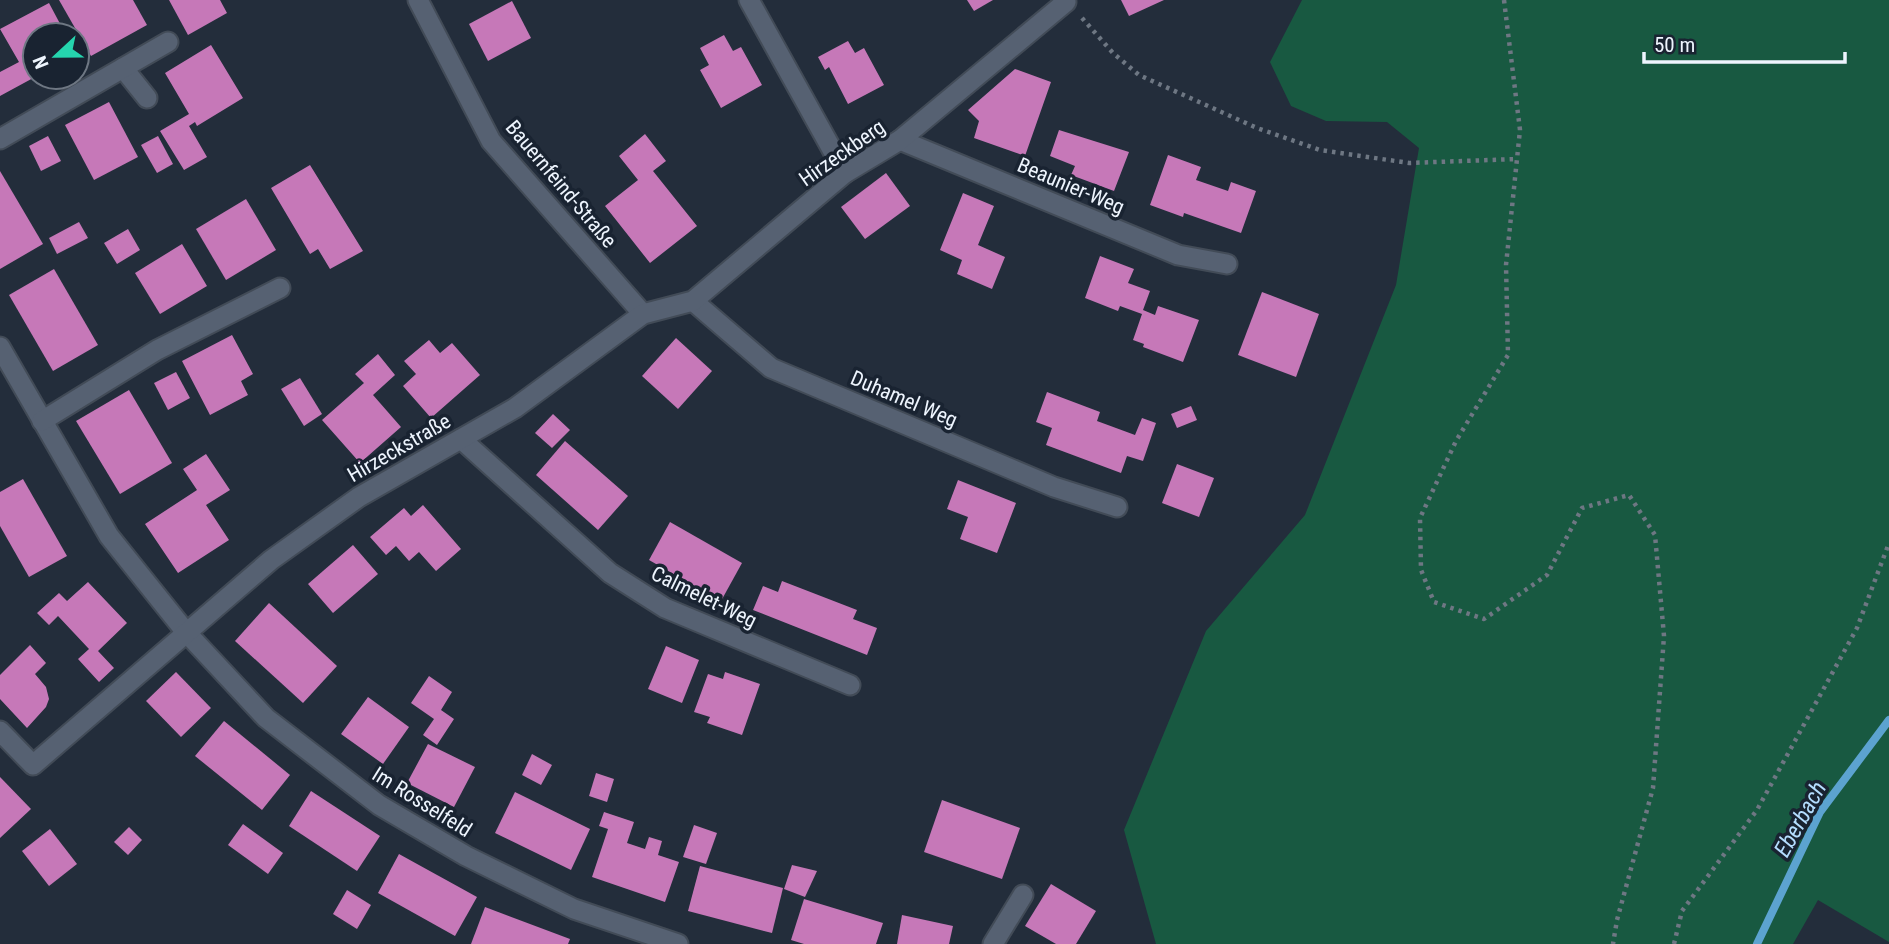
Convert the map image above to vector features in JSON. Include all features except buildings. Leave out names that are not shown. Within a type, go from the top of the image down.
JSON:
[{"type":"street","name":"Bauernfeind-Straße","points":[[418,0],[491,141],[643,314]]},
{"type":"street","points":[[749,0],[845,173]]},
{"type":"street","name":"Hirzeckberg","points":[[643,314],[693,301],[845,173],[901,140],[1062,3]]},
{"type":"street","points":[[0,139],[168,42]]},
{"type":"street","points":[[123,68],[147,98]]},
{"type":"street","name":"Beaunier-Weg","points":[[901,140],[1178,256],[1227,264]]},
{"type":"street","points":[[42,422],[157,350],[280,288]]},
{"type":"street","name":"Duhamel Weg","points":[[693,301],[771,368],[1054,487],[1117,507]]},
{"type":"street","name":"Hirzeckstraße","points":[[185,631],[271,560],[359,497],[515,408],[643,314]]},
{"type":"street","name":"Im Rosselfeld","points":[[0,346],[109,536],[185,631],[266,718],[379,804],[466,856],[574,909],[678,944]]},
{"type":"street","name":"Calmelet-Weg","points":[[461,439],[610,573],[665,608],[850,685]]},
{"type":"street","points":[[0,731],[33,765],[185,631]]},
{"type":"street","points":[[993,944],[1023,895]]},
{"type":"path","points":[[1504,0],[1520,130],[1506,265],[1508,355],[1456,441],[1420,518],[1421,570],[1434,602],[1484,619],[1547,575],[1582,508],[1629,495],[1656,535],[1664,636],[1653,788],[1613,944]]},
{"type":"path","points":[[1062,3],[1074,6],[1086,24],[1113,53],[1139,75],[1270,133],[1320,150],[1409,163],[1517,159]]},
{"type":"path","points":[[1674,944],[1682,911],[1757,810],[1857,628],[1889,543]]},
{"type":"green space","points":[[1302,0],[1889,0],[1889,942],[1818,900],[1793,944],[1156,944],[1124,830],[1206,631],[1305,515],[1396,285],[1419,148],[1387,122],[1326,121],[1291,106],[1270,62]]},
{"type":"waterway","name":"Eberbach","points":[[1757,944],[1820,812],[1889,720]]}]
